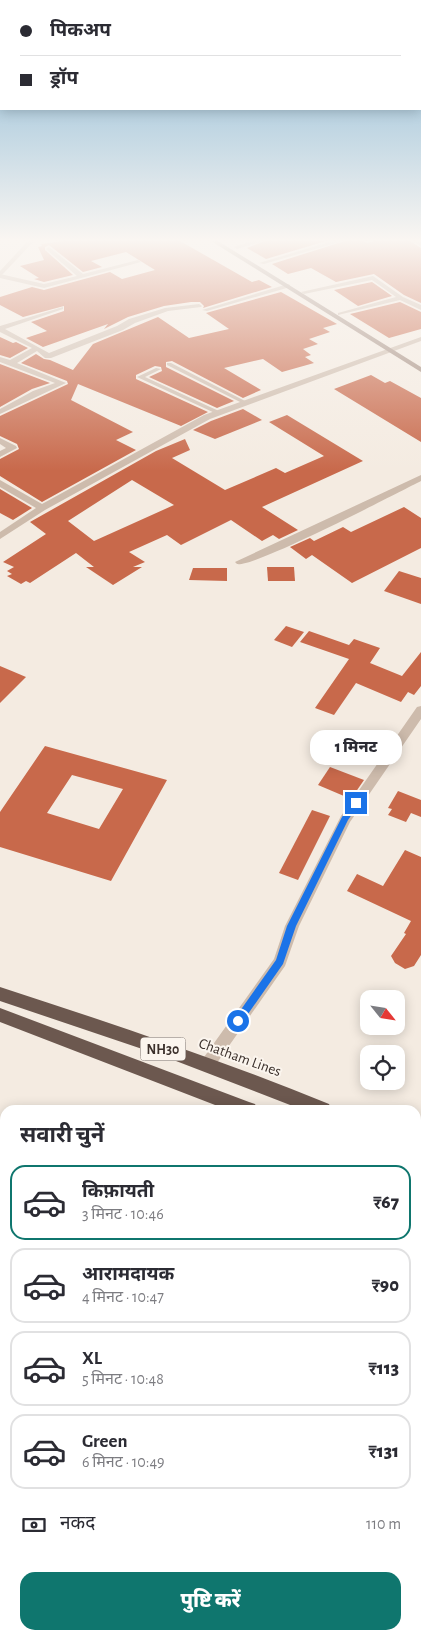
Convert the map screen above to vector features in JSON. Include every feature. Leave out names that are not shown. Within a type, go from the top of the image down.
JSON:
[{"type":"highway","name":"Chatham Lines","points":[[0,994],[254,1081],[311,1105]]},
{"type":"highway","name":"NH30","points":[[0,1016],[236,1105]]},
{"type":"main road","points":[[339,318],[391,350],[421,364]]},
{"type":"main road","points":[[345,318],[421,370]]},
{"type":"street","points":[[0,328],[32,318]]},
{"type":"street","points":[[0,328],[48,356],[120,328],[140,318]]},
{"type":"street","points":[[0,536],[42,508],[207,417],[421,339]]},
{"type":"street","points":[[11,364],[37,348]]},
{"type":"street","points":[[0,359],[62,383],[36,393],[0,412]]},
{"type":"street","points":[[0,441],[13,448],[0,454]]},
{"type":"street","points":[[240,562],[274,549],[421,478]]},
{"type":"street","points":[[0,483],[42,508]]},
{"type":"street","points":[[207,1065],[280,962],[292,926],[345,819],[421,710]]},
{"type":"lane","points":[[169,364],[246,403]]},
{"type":"lane","points":[[158,370],[140,376],[219,413]]},
{"type":"building","points":[[44,318],[127,318],[104,329],[108,324],[43,347],[26,338],[47,331],[31,322]]},
{"type":"building","points":[[157,318],[189,338],[229,329],[213,318],[326,318],[337,324],[323,328],[330,332],[309,339],[318,344],[303,349],[311,355],[305,357],[314,363],[282,372],[263,359],[224,368],[261,390],[243,398],[172,361],[166,362],[166,367],[234,401],[217,408],[149,377],[162,371],[161,367],[155,366],[136,375],[136,379],[208,412],[181,426],[78,384],[71,400],[133,432],[116,440],[136,450],[42,502],[0,476],[0,459],[19,449],[17,444],[0,436],[0,416],[68,384],[67,381],[21,363],[36,354],[73,370],[93,344]]},
{"type":"building","points":[[356,318],[421,318],[421,329],[389,338]]},
{"type":"building","points":[[0,337],[28,348],[10,358],[0,355]]},
{"type":"building","points":[[0,364],[50,383],[32,389],[0,407]]},
{"type":"building","points":[[371,375],[385,383],[390,381],[421,398],[421,442],[334,389]]},
{"type":"building","points":[[243,409],[262,420],[215,439],[193,430],[211,421]]},
{"type":"building","points":[[287,415],[363,461],[262,507],[298,530],[279,539],[273,535],[262,541],[231,520],[181,545],[167,535],[129,552],[145,562],[133,567],[142,567],[113,585],[86,567],[94,567],[76,553],[30,583],[26,581],[21,584],[7,576],[12,574],[7,571],[14,567],[3,562],[46,534],[30,522],[156,451],[185,439],[190,450],[172,458],[225,490],[276,468],[285,473],[324,456],[269,422]],"holes":[[[132,480],[174,505],[94,541],[68,521]]]},
{"type":"building","points":[[0,489],[32,508],[13,520],[0,513]]},
{"type":"building","points":[[404,507],[421,518],[421,548],[352,583],[312,555],[306,559],[290,547],[310,538],[314,541],[343,527],[351,532]]},
{"type":"building","points":[[267,567],[294,567],[295,581],[268,581]]},
{"type":"building","points":[[193,568],[227,568],[227,581],[189,580]]},
{"type":"building","points":[[399,571],[421,578],[421,604],[384,591]]},
{"type":"building","points":[[286,626],[304,632],[292,647],[274,640]]},
{"type":"building","points":[[309,631],[349,645],[354,639],[380,648],[370,663],[402,676],[421,652],[421,686],[414,695],[408,692],[401,702],[356,683],[334,715],[315,708],[349,659],[300,642]]},
{"type":"building","points":[[0,666],[26,677],[0,703]]},
{"type":"building","points":[[45,746],[167,780],[111,881],[0,847],[0,812]],"holes":[[[72,775],[123,789],[99,829],[47,813]]]},
{"type":"building","points":[[330,767],[364,780],[351,799],[318,785]]},
{"type":"building","points":[[398,791],[421,800],[421,817],[411,813],[406,822],[388,815],[392,809],[388,808]]},
{"type":"building","points":[[312,810],[330,816],[298,880],[279,873]]},
{"type":"building","points":[[405,850],[421,857],[421,955],[414,966],[405,969],[395,963],[391,956],[406,934],[404,933],[411,921],[347,891],[357,874],[383,886]]},
{"type":"route","points":[[238,1021],[280,962],[292,926],[345,819],[356,803]]}]
